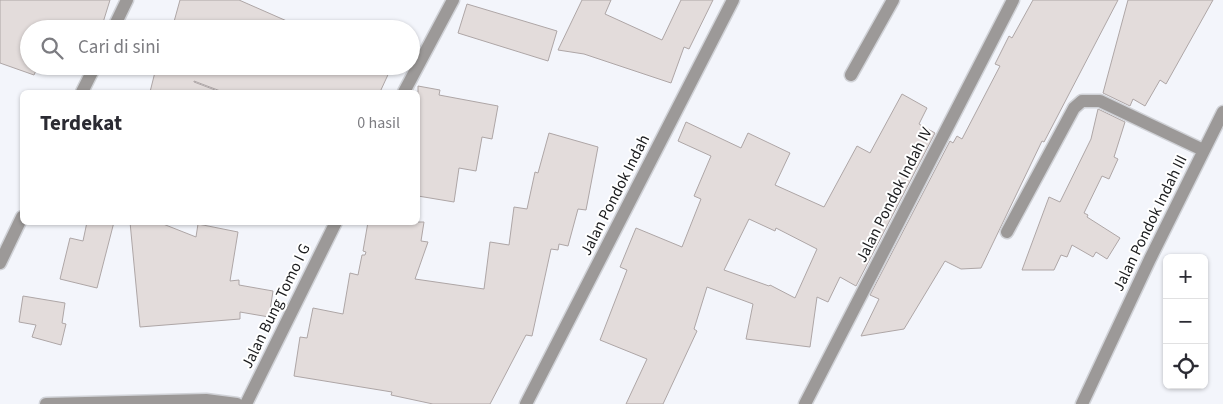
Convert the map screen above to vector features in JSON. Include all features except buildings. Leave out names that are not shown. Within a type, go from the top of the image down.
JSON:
[{"type":"street","points":[[117,20],[127,0]]},
{"type":"street","points":[[420,62],[453,0]]},
{"type":"street","name":"Jalan Pondok Indah","points":[[526,404],[733,0]]},
{"type":"street","points":[[851,75],[893,0]]},
{"type":"street","name":"Jalan Pondok Indah IV","points":[[804,404],[1013,0]]},
{"type":"street","points":[[83,90],[90,75]]},
{"type":"street","points":[[405,90],[413,75]]},
{"type":"street","name":"Jalan Pondok Indah III","points":[[1006,232],[1074,108],[1082,101],[1100,101],[1203,150],[1082,404]]},
{"type":"street","points":[[1203,150],[1223,112]]},
{"type":"street","points":[[0,264],[20,221]]},
{"type":"street","name":"Jalan Bung Tomo I G","points":[[246,404],[335,225]]},
{"type":"street","points":[[46,404],[206,402],[237,404]]}]
